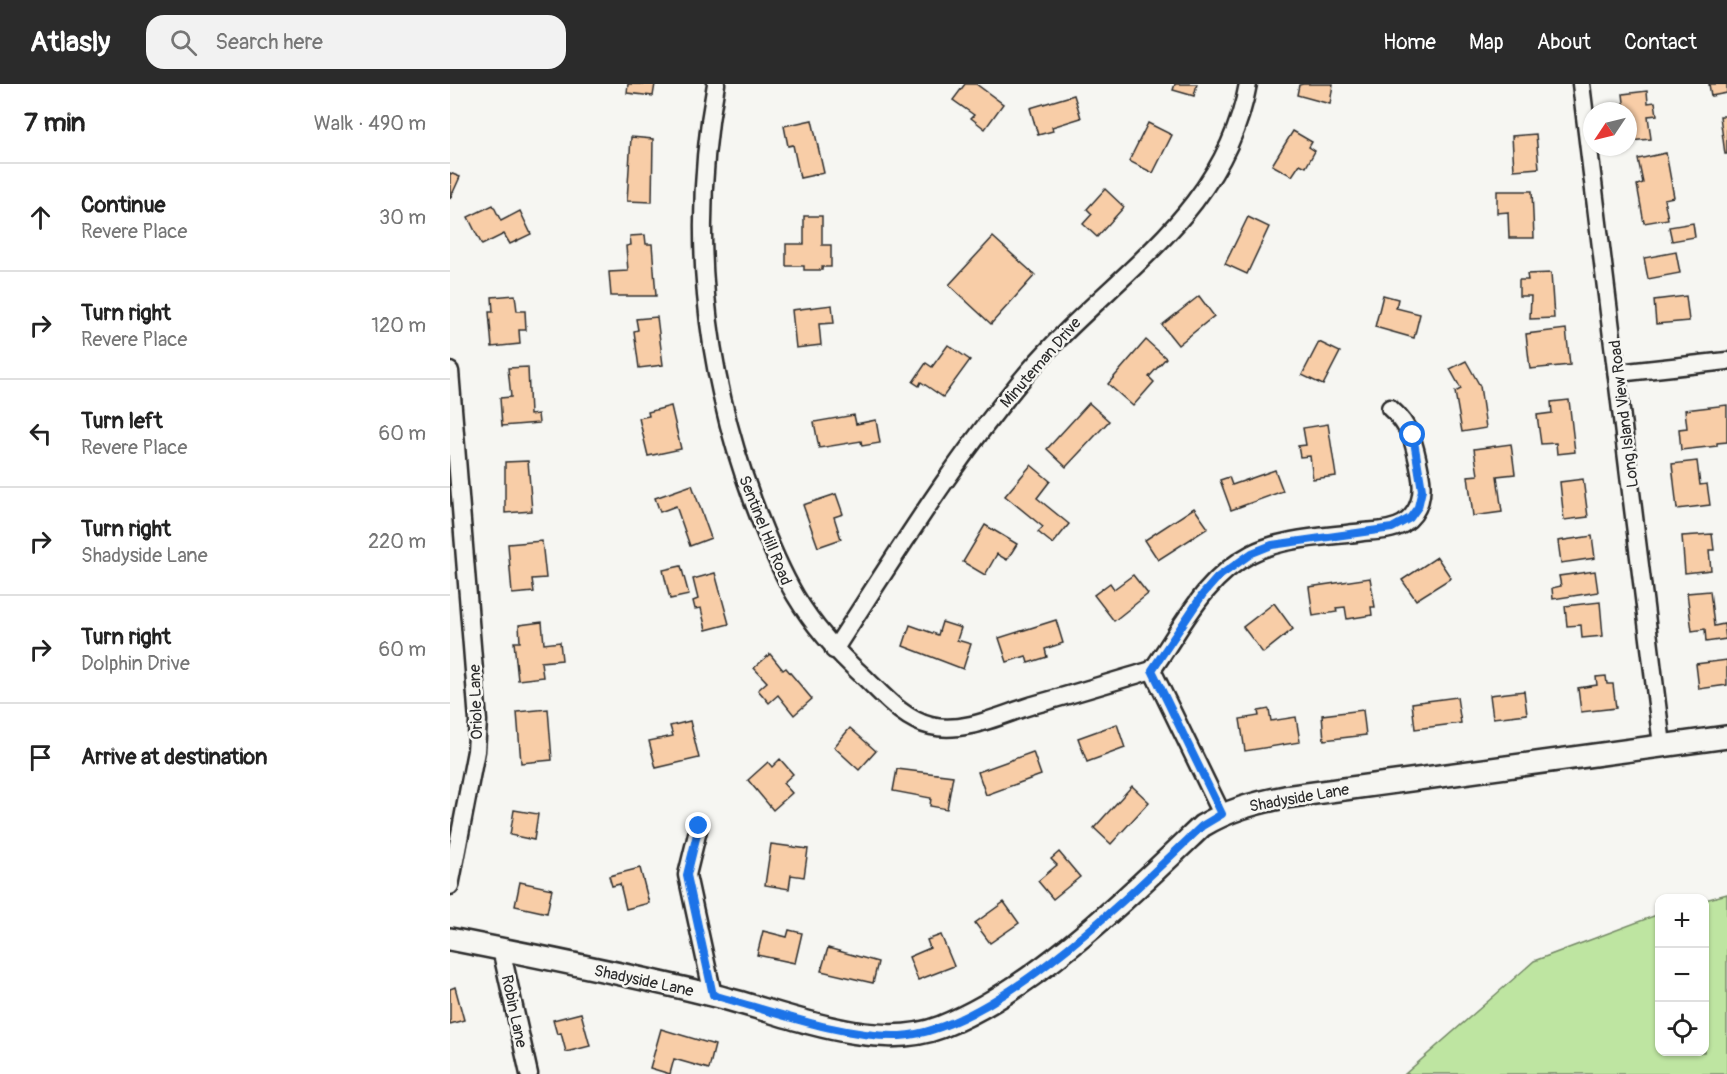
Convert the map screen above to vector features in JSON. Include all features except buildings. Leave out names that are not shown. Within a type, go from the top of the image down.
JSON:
[{"type":"street","name":"Sentinel Hill Road","points":[[716,84],[707,131],[702,258],[714,372],[745,480],[775,560],[800,606],[834,650],[901,711],[932,727],[950,728],[1152,670]]},
{"type":"street","name":"Minuteman Drive","points":[[834,650],[942,483],[1029,371],[1083,312],[1174,230],[1199,199],[1220,165],[1245,102],[1248,84]]},
{"type":"street","name":"Long Island View Road","points":[[1581,84],[1662,745]]},
{"type":"street","points":[[1618,373],[1727,361]]},
{"type":"street","name":"Oriole Lane","points":[[450,372],[478,722],[476,752],[450,886]]},
{"type":"street","points":[[1222,814],[1152,670],[1203,594],[1218,577],[1252,553],[1272,545],[1392,528],[1410,518],[1421,498],[1422,481],[1413,435],[1402,418],[1390,408]]},
{"type":"street","name":"Shadyside Lane","points":[[450,939],[713,995],[870,1035],[901,1036],[940,1028],[980,1007],[1056,957],[1092,928],[1202,826],[1222,814],[1246,805],[1285,797],[1727,736]]},
{"type":"street","points":[[699,826],[687,875],[713,995]]},
{"type":"street","name":"Robin Lane","points":[[501,949],[529,1074]]},
{"type":"green space","points":[[1727,894],[1727,1074],[1405,1074],[1534,961],[1655,916],[1655,1056],[1709,1056],[1709,899]]},
{"type":"route","points":[[699,826],[687,875],[713,995],[870,1035],[901,1036],[940,1028],[980,1007],[1056,957],[1092,928],[1202,826],[1222,814],[1152,670],[1203,594],[1218,577],[1252,553],[1272,545],[1300,540],[1392,528],[1410,518],[1418,507],[1422,490],[1413,435]]}]
